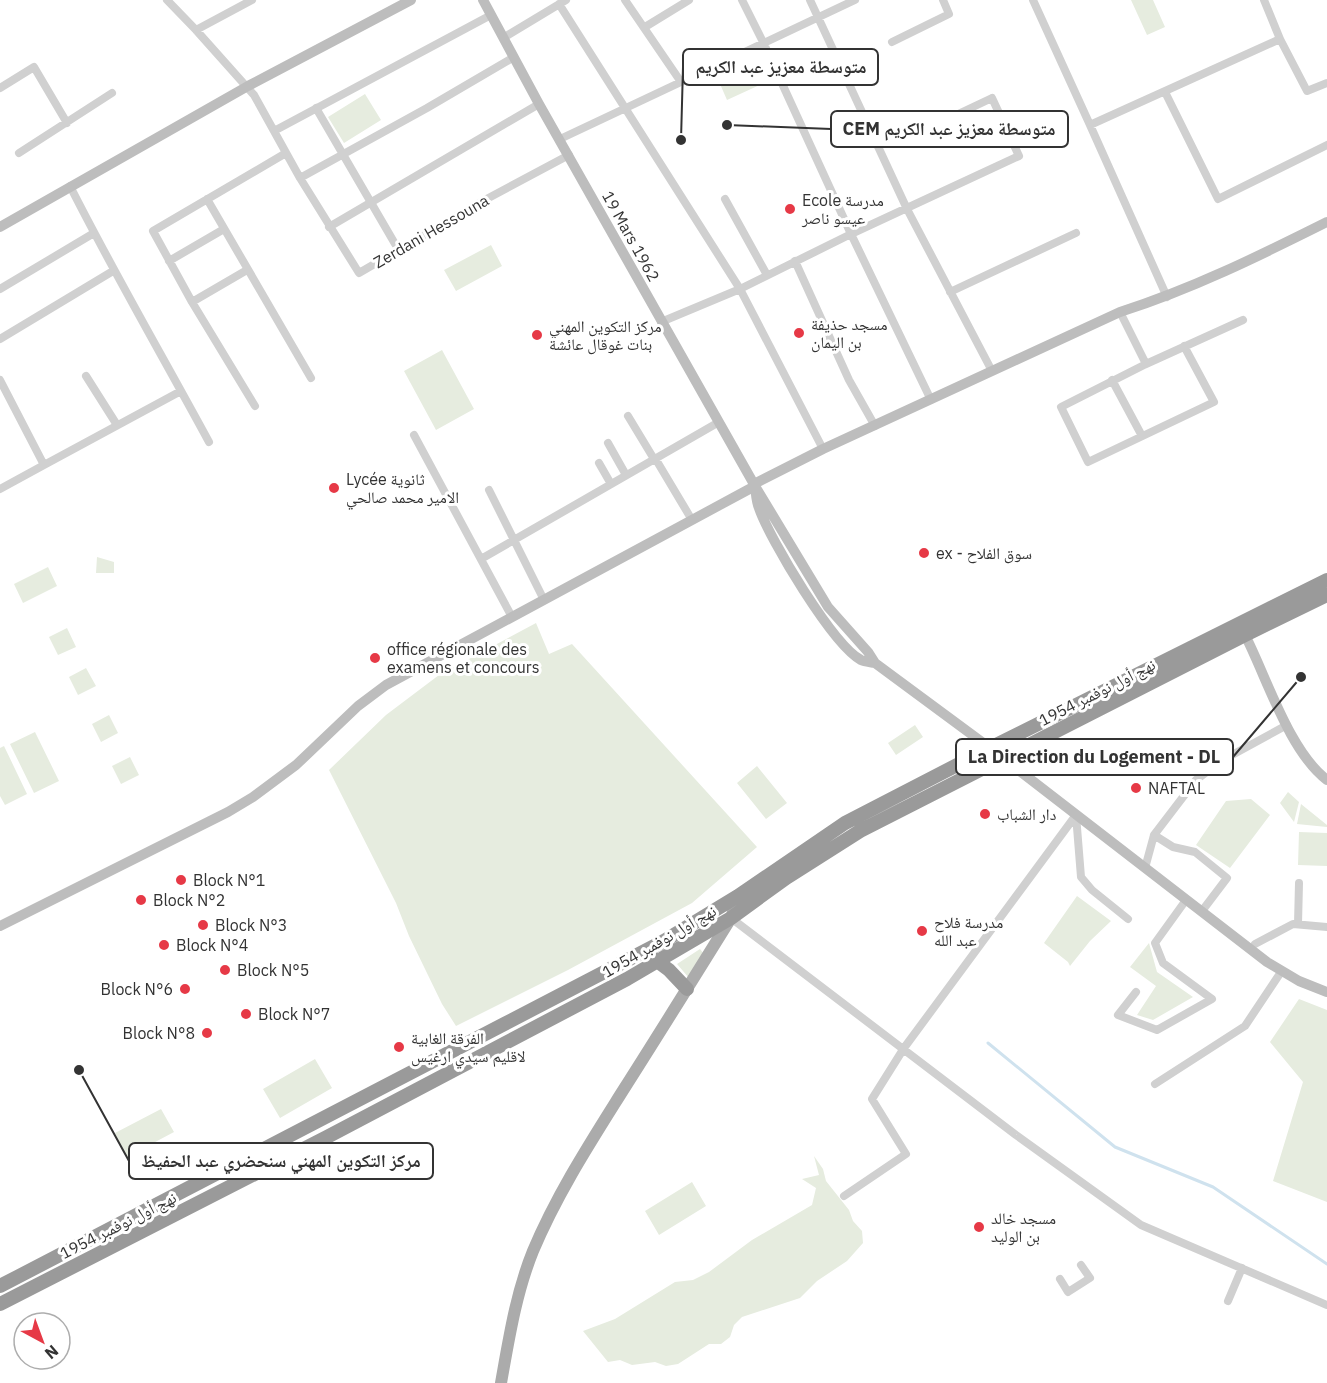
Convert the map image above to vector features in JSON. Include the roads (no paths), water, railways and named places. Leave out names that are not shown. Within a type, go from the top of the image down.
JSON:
[{"type":"highway","name":"نهج أول نوفمبر 1954","points":[[0,1304],[327,1137],[640,972],[731,918],[786,878],[860,831],[1068,725],[1151,675],[1327,580]]},
{"type":"highway","name":"نهج أول نوفمبر 1954","points":[[0,1286],[640,953],[738,896],[845,824],[990,748],[1061,713],[1245,635],[1327,595]]},
{"type":"highway","points":[[1061,713],[1068,725]]},
{"type":"highway","points":[[640,953],[658,961],[682,985]]},
{"type":"highway","points":[[640,972],[660,974],[682,985]]},
{"type":"main road","points":[[501,1383],[511,1327],[523,1281],[548,1219],[682,985],[731,918],[738,896]]},
{"type":"street","name":"Zerdani Hessouna","points":[[166,0],[248,86],[329,227],[359,273],[481,202],[569,155]]},
{"type":"street","points":[[196,30],[252,0]]},
{"type":"street","points":[[0,227],[248,86],[411,0]]},
{"type":"street","name":"19 Mars 1962","points":[[483,0],[539,104],[754,485],[828,607],[875,663],[990,748],[1281,972],[1327,993]]},
{"type":"street","points":[[625,0],[681,82]]},
{"type":"street","points":[[645,27],[689,0]]},
{"type":"street","points":[[742,0],[931,400]]},
{"type":"street","points":[[810,0],[907,209],[992,371]]},
{"type":"street","points":[[560,139],[855,0]]},
{"type":"street","points":[[892,42],[950,14],[943,0]]},
{"type":"street","points":[[1033,0],[1167,297]]},
{"type":"street","points":[[1263,0],[1307,91],[1327,82]]},
{"type":"street","points":[[503,38],[562,2],[625,109],[740,289],[823,449]]},
{"type":"street","points":[[274,131],[491,15]]},
{"type":"street","points":[[1090,125],[1280,39]]},
{"type":"street","points":[[300,178],[514,57]]},
{"type":"street","points":[[0,88],[34,67],[67,123]]},
{"type":"street","points":[[19,153],[112,93]]},
{"type":"street","points":[[1165,93],[1218,199],[1327,145]]},
{"type":"street","points":[[661,322],[740,289],[851,234],[1019,156],[992,98],[938,124]]},
{"type":"street","points":[[329,227],[539,104]]},
{"type":"street","points":[[316,108],[398,249]]},
{"type":"street","points":[[255,406],[192,302],[153,231],[286,153]]},
{"type":"street","points":[[70,186],[113,271],[209,442]]},
{"type":"street","points":[[207,199],[311,378]]},
{"type":"street","points":[[725,199],[767,275]]},
{"type":"street","points":[[0,926],[254,797],[296,765],[376,692],[754,485],[823,449],[1120,312],[1167,297],[1327,222]]},
{"type":"street","points":[[169,261],[224,229]]},
{"type":"street","points":[[0,289],[94,233]]},
{"type":"street","points":[[950,292],[1076,233]]},
{"type":"street","points":[[795,261],[849,380],[875,426]]},
{"type":"street","points":[[192,302],[247,270]]},
{"type":"street","points":[[0,339],[113,271]]},
{"type":"street","points":[[1120,312],[1146,364]]},
{"type":"street","points":[[1184,346],[1214,402],[1088,462],[1061,407],[1112,380],[1184,346],[1243,320]]},
{"type":"street","points":[[86,376],[117,425]]},
{"type":"street","points":[[0,380],[44,465]]},
{"type":"street","points":[[1112,380],[1142,436]]},
{"type":"street","points":[[0,489],[181,391]]},
{"type":"street","points":[[628,417],[692,520]]},
{"type":"street","points":[[481,559],[719,422]]},
{"type":"street","points":[[414,435],[512,617]]},
{"type":"street","points":[[608,443],[626,475]]},
{"type":"street","points":[[599,463],[611,484]]},
{"type":"street","points":[[489,490],[544,600]]},
{"type":"street","points":[[1245,635],[1299,750],[1327,780]]},
{"type":"street","points":[[1145,868],[1154,835],[1196,780],[1221,761],[1287,725]]},
{"type":"street","points":[[1076,815],[1081,877],[1092,890],[1128,919]]},
{"type":"street","points":[[844,1196],[906,1154],[872,1099],[904,1048],[1076,815]]},
{"type":"street","points":[[1154,835],[1173,847],[1195,852],[1227,878],[1202,911]]},
{"type":"street","points":[[1298,924],[1299,883]]},
{"type":"street","points":[[1136,992],[1119,1015],[1157,1030],[1212,999],[1163,963],[1155,943],[1186,900]]},
{"type":"street","points":[[731,918],[1016,1135],[1141,1225],[1327,1305]]},
{"type":"street","points":[[1255,944],[1293,924],[1327,927]]},
{"type":"street","points":[[1155,1084],[1245,1026],[1281,972]]},
{"type":"street","points":[[1060,1279],[1068,1292],[1090,1278],[1081,1265]]},
{"type":"street","points":[[1228,1301],[1242,1268]]},
{"type":"waterway","points":[[988,1043],[1115,1147],[1213,1187],[1327,1264]]},
{"type":"place","name":"CEM متوسطة معزيز عبد الكريم","points":[[727,125]]},
{"type":"place","name":"متوسطة معزيز عبد الكريم","points":[[681,140]]},
{"type":"place","name":"Ecole مدرسة عيسو ناصر","points":[[790,209]]},
{"type":"place","name":"مسجد حذيفة بن اليمان","points":[[799,333]]},
{"type":"place","name":"مركز التكوين المهني بنات غوقال عائشة","points":[[537,335]]},
{"type":"place","name":"Lycée ثانوية الامير محمد صالحي","points":[[334,488]]},
{"type":"place","name":"ex - سوق الفلاح","points":[[924,553]]},
{"type":"place","name":"office régionale des examens et concours","points":[[375,658]]},
{"type":"place","name":"La Direction du Logement - DL","points":[[1301,677]]},
{"type":"place","name":"NAFTAL","points":[[1136,788]]},
{"type":"place","name":"دار الشباب","points":[[985,814]]},
{"type":"place","name":"Block N°1","points":[[181,880]]},
{"type":"place","name":"Block N°2","points":[[141,900]]},
{"type":"place","name":"Block N°3","points":[[203,925]]},
{"type":"place","name":"مدرسة فلاح عبد الله","points":[[922,931]]},
{"type":"place","name":"Block N°4","points":[[164,945]]},
{"type":"place","name":"Block N°5","points":[[225,970]]},
{"type":"place","name":"Block N°6","points":[[185,989]]},
{"type":"place","name":"Block N°7","points":[[246,1014]]},
{"type":"place","name":"Block N°8","points":[[207,1033]]},
{"type":"place","name":"الفرقة الغابية لاقليم سيدي ارغيس","points":[[399,1047]]},
{"type":"place","name":"مركز التكوين المهني سنحضري عبد الحفيظ","points":[[79,1070]]},
{"type":"place","name":"مسجد خالد بن الوليد","points":[[979,1227]]}]
